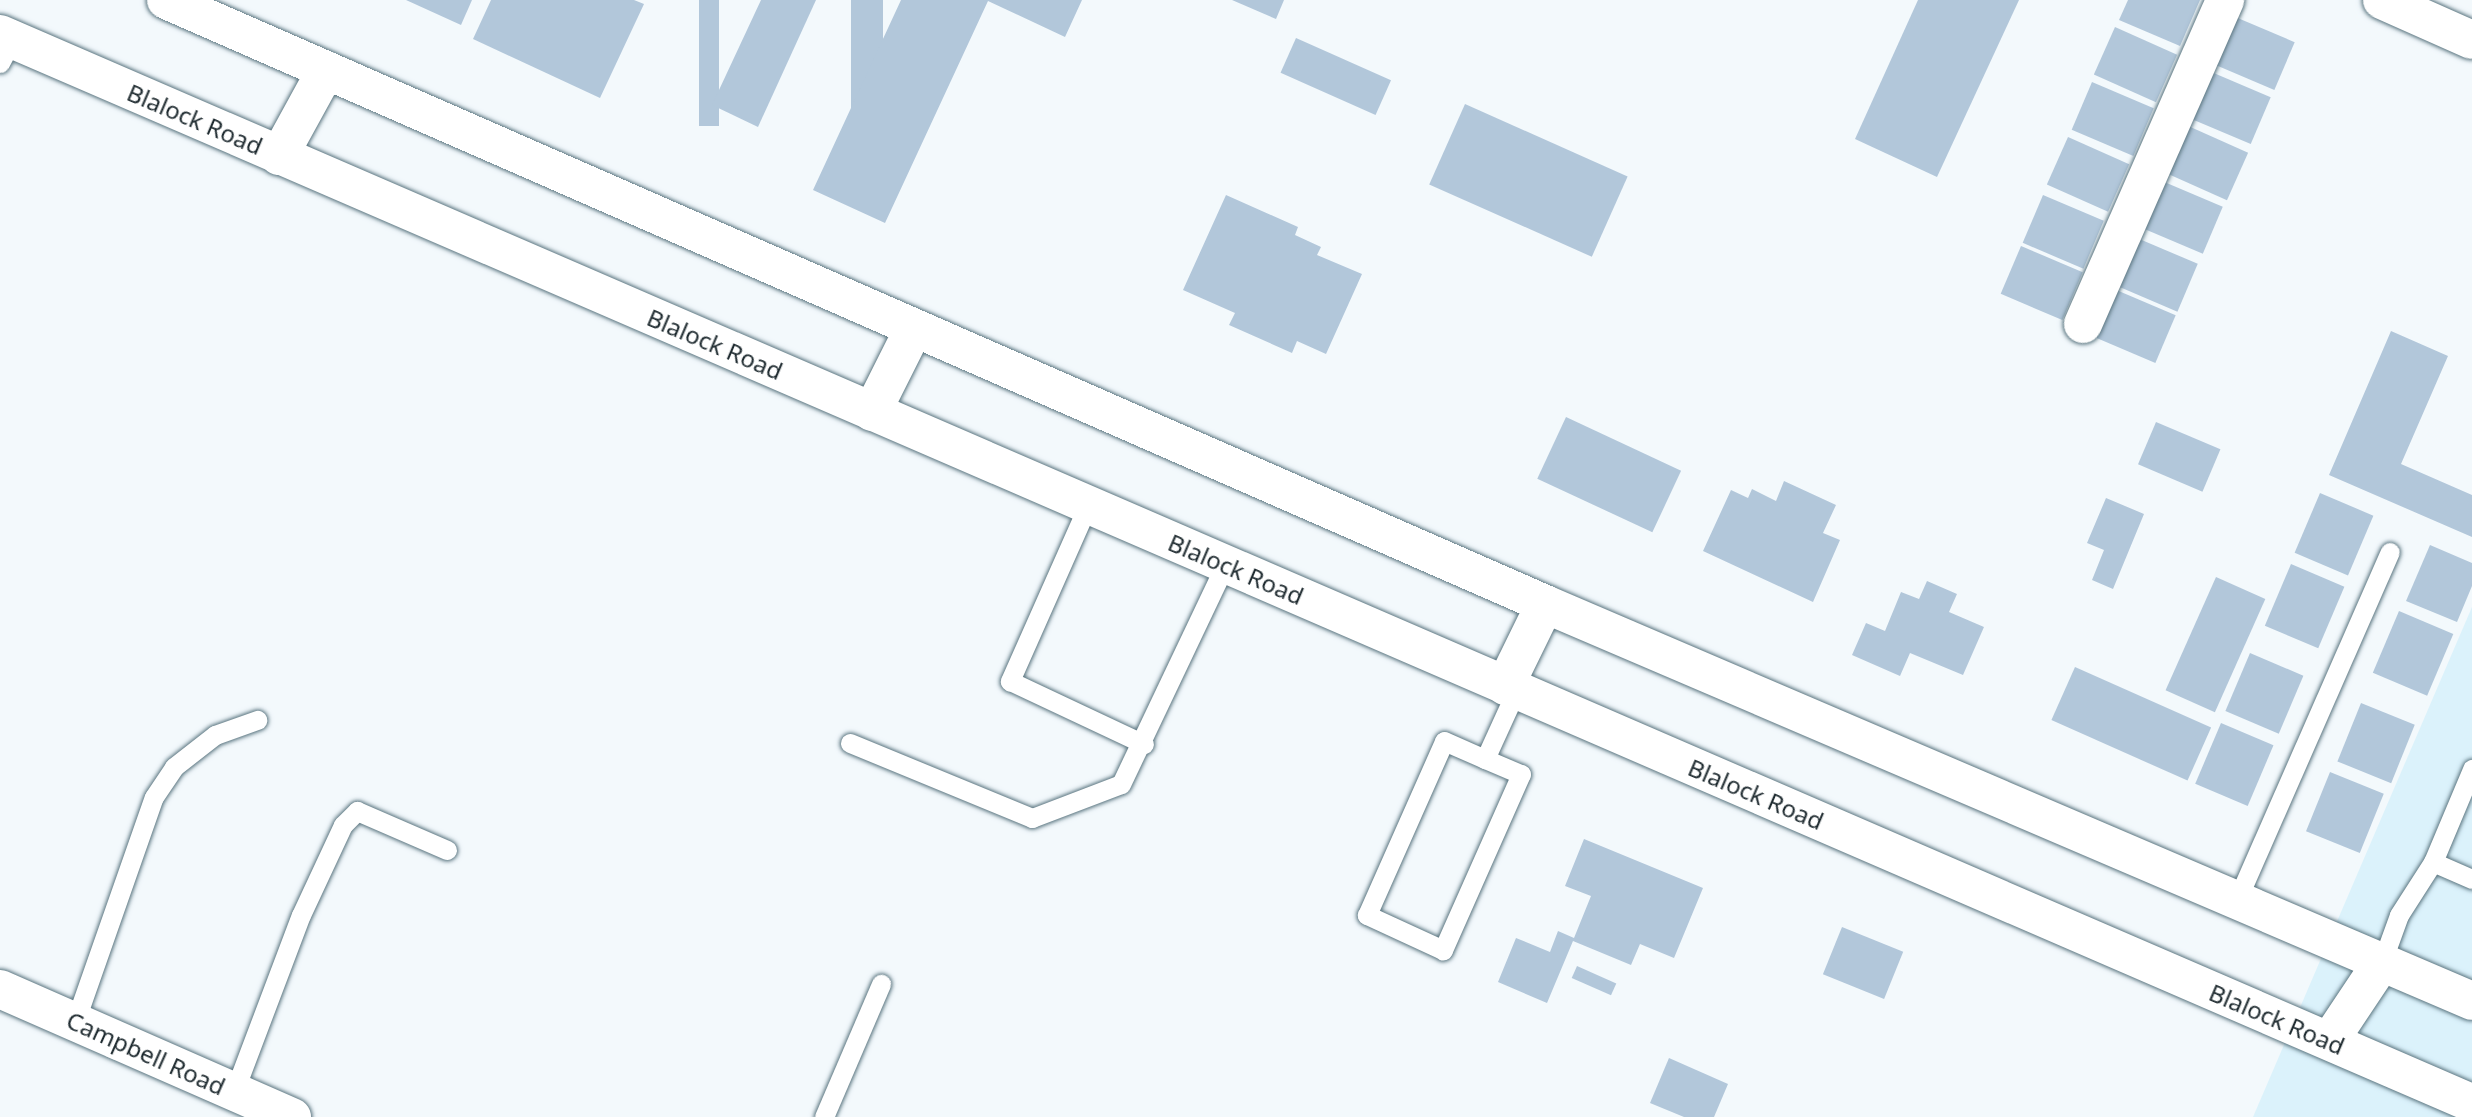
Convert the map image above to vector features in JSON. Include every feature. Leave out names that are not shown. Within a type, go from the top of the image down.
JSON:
[{"type":"main road","points":[[166,0],[1545,604],[2472,1001]]},
{"type":"main road","points":[[2082,324],[2225,0]]},
{"type":"main road","points":[[2382,0],[2472,40]]},
{"type":"main road","name":"Blalock Road","points":[[4,46],[279,156],[2472,1103]]},
{"type":"main road","points":[[279,156],[326,70]]},
{"type":"main road","points":[[872,412],[914,328]]},
{"type":"main road","points":[[1511,688],[1545,604]]},
{"type":"main road","points":[[2330,1040],[2382,962]]},
{"type":"main road","name":"Campbell Road","points":[[0,989],[292,1117]]},
{"type":"lane","points":[[1087,505],[1010,681],[1144,744]]},
{"type":"lane","points":[[2237,900],[2390,552]]},
{"type":"lane","points":[[849,743],[1032,818],[1121,785],[1144,744],[1225,565]]},
{"type":"lane","points":[[1485,759],[1511,688]]},
{"type":"lane","points":[[75,1022],[154,797],[174,767],[215,735],[257,720]]},
{"type":"lane","points":[[1444,741],[1485,759],[1521,774],[1443,950],[1367,915],[1444,741]]},
{"type":"lane","points":[[2382,962],[2399,915],[2432,862],[2472,769]]},
{"type":"lane","points":[[234,1092],[301,915],[342,825],[357,811],[447,850]]},
{"type":"lane","points":[[2432,862],[2472,879]]},
{"type":"lane","points":[[824,1117],[881,984]]},
{"type":"shaded area","points":[[2472,607],[2472,1117],[2253,1117]]},
{"type":"building","points":[[406,0],[472,0],[461,25]]},
{"type":"building","points":[[491,0],[634,0],[644,4],[600,98],[473,39]]},
{"type":"building","points":[[699,0],[719,0],[719,126],[699,126]]},
{"type":"building","points":[[761,0],[816,0],[758,127],[712,105]]},
{"type":"building","points":[[851,0],[883,0],[883,187],[851,187]]},
{"type":"building","points":[[901,0],[1082,0],[1065,37],[988,1],[885,223],[813,190]]},
{"type":"building","points":[[1232,0],[1284,0],[1276,19]]},
{"type":"building","points":[[1918,0],[2019,0],[1937,177],[1855,139]]},
{"type":"building","points":[[2128,0],[2200,0],[2180,46],[2119,20]]},
{"type":"building","points":[[2233,16],[2295,42],[2274,90],[2213,64]]},
{"type":"building","points":[[2115,27],[2177,55],[2156,102],[2094,75]]},
{"type":"building","points":[[1296,38],[1391,80],[1376,115],[1281,73]]},
{"type":"building","points":[[2209,71],[2271,97],[2251,144],[2189,118]]},
{"type":"building","points":[[2092,82],[2154,108],[2133,156],[2072,130]]},
{"type":"building","points":[[1465,104],[1628,176],[1592,257],[1429,184]]},
{"type":"building","points":[[2186,125],[2248,153],[2227,200],[2165,173]]},
{"type":"building","points":[[2068,137],[2129,164],[2108,212],[2047,185]]},
{"type":"building","points":[[2162,181],[2223,207],[2203,254],[2142,228]]},
{"type":"building","points":[[1226,195],[1298,227],[1295,235],[1321,247],[1317,255],[1362,274],[1326,354],[1297,341],[1292,353],[1229,325],[1235,313],[1183,290]]},
{"type":"building","points":[[2043,195],[2104,221],[2083,269],[2023,243]]},
{"type":"building","points":[[2137,238],[2198,264],[2177,312],[2117,286]]},
{"type":"building","points":[[2021,246],[2083,272],[2062,320],[2001,294]]},
{"type":"building","points":[[2114,289],[2176,315],[2155,363],[2094,337]]},
{"type":"building","points":[[2391,331],[2448,356],[2401,464],[2472,495],[2472,537],[2329,475]]},
{"type":"building","points":[[1566,417],[1681,471],[1652,532],[1537,479]]},
{"type":"building","points":[[2156,422],[2220,449],[2202,492],[2138,464]]},
{"type":"building","points":[[1784,481],[1836,505],[1823,533],[1840,540],[1813,602],[1703,551],[1731,490],[1748,498],[1752,489],[1776,501]]},
{"type":"building","points":[[2320,493],[2373,516],[2348,575],[2295,553]]},
{"type":"building","points":[[2106,498],[2144,514],[2113,589],[2092,580],[2104,550],[2087,543]]},
{"type":"building","points":[[2430,545],[2472,563],[2472,586],[2457,622],[2406,601]]},
{"type":"building","points":[[2291,564],[2344,587],[2318,648],[2265,626]]},
{"type":"building","points":[[2216,577],[2265,599],[2215,712],[2166,690]]},
{"type":"building","points":[[1927,581],[1957,594],[1949,612],[1984,627],[1963,675],[1910,653],[1900,676],[1852,655],[1866,623],[1885,631],[1901,592],[1919,599]]},
{"type":"building","points":[[2399,611],[2453,634],[2427,696],[2373,673]]},
{"type":"building","points":[[2250,653],[2303,676],[2279,734],[2225,711]]},
{"type":"building","points":[[2075,667],[2211,728],[2188,781],[2051,720]]},
{"type":"building","points":[[2361,703],[2415,725],[2391,783],[2337,761]]},
{"type":"building","points":[[2221,723],[2273,745],[2248,806],[2195,784]]},
{"type":"building","points":[[2330,772],[2384,794],[2360,853],[2306,831]]},
{"type":"building","points":[[1584,839],[1703,888],[1674,958],[1640,944],[1631,965],[1573,941],[1547,1003],[1498,982],[1516,938],[1550,952],[1558,931],[1574,938],[1591,896],[1565,886]]},
{"type":"building","points":[[1842,927],[1903,952],[1884,999],[1823,974]]},
{"type":"building","points":[[1577,966],[1616,983],[1611,995],[1572,978]]},
{"type":"building","points":[[1669,1058],[1728,1084],[1714,1117],[1684,1117],[1650,1103]]}]
